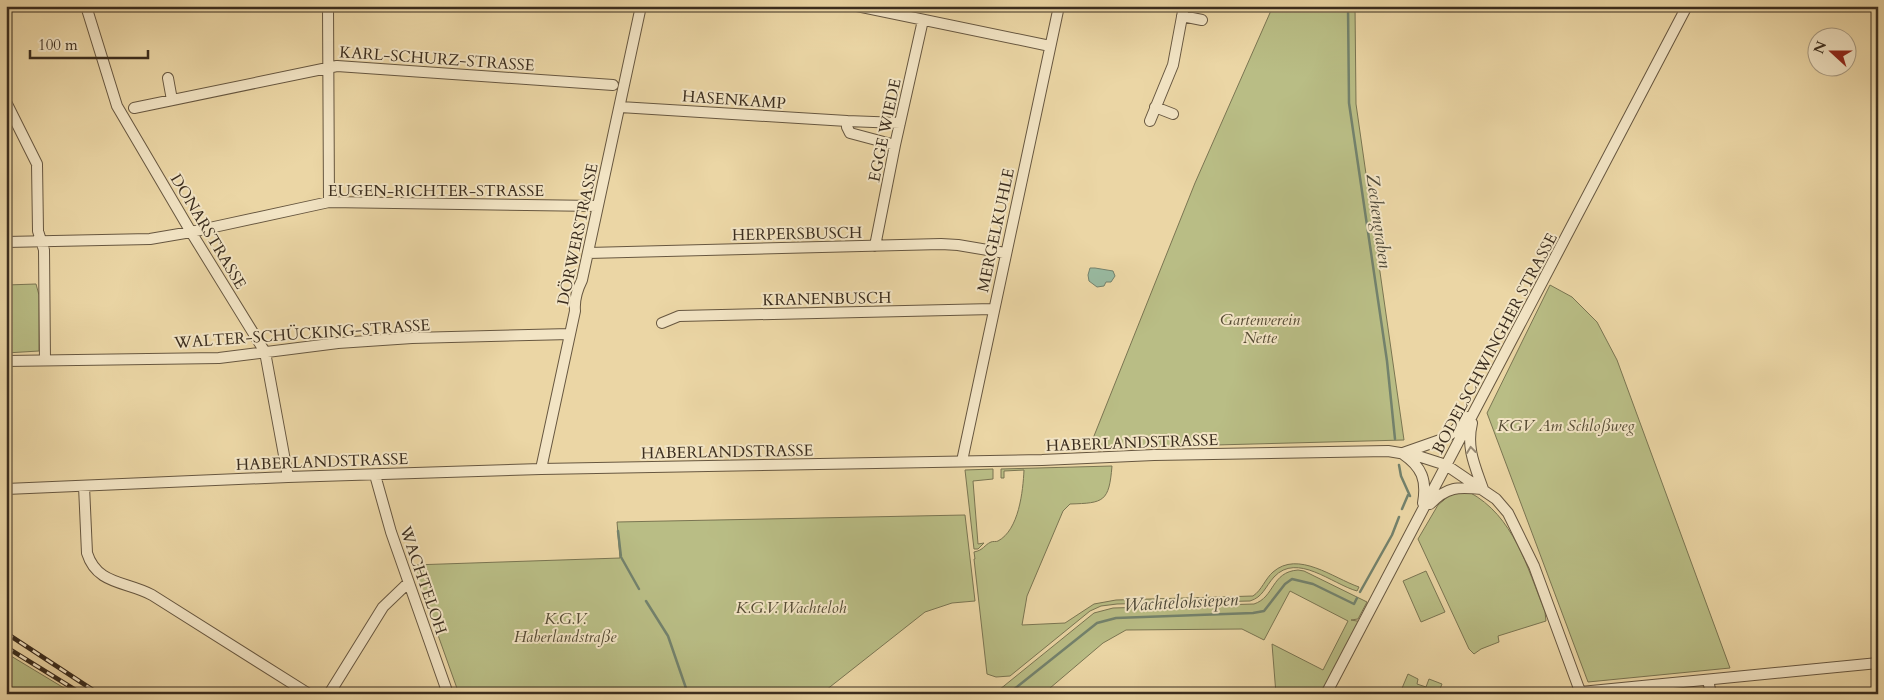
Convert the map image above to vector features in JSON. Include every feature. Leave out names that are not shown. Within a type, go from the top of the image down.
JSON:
[{"type":"street","name":"DONARSTRASSE","points":[[86,6],[117,106],[265,352],[288,476]]},
{"type":"street","points":[[328,6],[329,202]]},
{"type":"street","name":"DÖRWERSTRASSE","points":[[541,469],[576,310],[575,304],[578,288],[582,280],[641,6]]},
{"type":"street","points":[[856,6],[1050,46]]},
{"type":"street","name":"MERGELKUHLE","points":[[962,461],[1059,6]]},
{"type":"street","name":"BODELSCHWINGHER STRASSE","points":[[1326,694],[1687,6]]},
{"type":"street","points":[[1150,121],[1172,65],[1183,11],[1202,20]]},
{"type":"street","name":"EGGE WIEDE","points":[[875,246],[923,20]]},
{"type":"street","name":"KARL-SCHURZ-STRASSE","points":[[134,108],[338,66],[613,85]]},
{"type":"street","points":[[168,78],[172,100]]},
{"type":"street","points":[[6,102],[37,164],[38,231],[44,250],[46,360]]},
{"type":"street","name":"HASENKAMP","points":[[620,107],[900,123]]},
{"type":"street","points":[[1155,107],[1173,114]]},
{"type":"street","points":[[847,121],[850,133],[895,145]]},
{"type":"street","name":"EUGEN-RICHTER-STRASSE","points":[[6,242],[150,239],[192,232],[329,202],[598,206]]},
{"type":"street","name":"HERPERSBUSCH","points":[[588,253],[958,245],[1005,253]]},
{"type":"street","name":"KRANENBUSCH","points":[[662,323],[679,316],[993,310]]},
{"type":"street","name":"WALTER-SCHÜCKING-STRASSE","points":[[6,361],[219,358],[338,343],[412,338],[570,334]]},
{"type":"street","points":[[1402,453],[1443,439],[1452,433],[1476,409]]},
{"type":"street","points":[[1421,513],[1439,494],[1447,490],[1460,488],[1483,489],[1472,462],[1470,451],[1469,436],[1476,409]]},
{"type":"street","name":"HABERLANDSTRASSE","points":[[6,489],[288,476],[541,469],[1042,460],[1154,454],[1388,451],[1418,456],[1446,465],[1483,489],[1508,513],[1524,544],[1581,693]]},
{"type":"street","points":[[1402,453],[1418,468],[1424,482],[1425,489],[1421,513]]},
{"type":"street","name":"WACHTELOH","points":[[375,475],[391,532],[448,694]]},
{"type":"street","points":[[84,486],[87,553],[96,571],[108,579],[143,590],[152,595],[309,694]]},
{"type":"street","points":[[329,694],[383,607],[408,583]]},
{"type":"street","points":[[1581,693],[1878,663]]},
{"type":"street","points":[[1708,680],[1711,694]]},
{"type":"green space","name":"Gartenverein Nette","points":[[1273,6],[1355,6],[1356,104],[1404,440],[1102,448],[1092,441],[1195,183]]},
{"type":"green space","points":[[36,284],[39,295],[39,351],[6,353],[6,285]]},
{"type":"green space","name":"KGV Am Schloßweg","points":[[1550,285],[1572,297],[1597,322],[1617,360],[1730,668],[1588,682],[1487,413]]},
{"type":"green space","points":[[1112,466],[1109,487],[1103,498],[1090,503],[1070,504],[1063,511],[1027,596],[1022,625],[1065,623],[1094,604],[1116,600],[1253,596],[1273,572],[1283,566],[1293,564],[1316,568],[1359,587],[1357,591],[1315,572],[1293,568],[1283,570],[1274,577],[1261,594],[1250,601],[1101,606],[1090,611],[1010,676],[996,677],[987,674],[974,552],[991,542],[998,541],[1011,528],[1019,509],[1024,470],[1004,471],[1004,478],[1001,478],[1001,469]]},
{"type":"green space","points":[[993,469],[993,479],[973,481],[978,544],[984,543],[978,549],[974,549],[965,470]]},
{"type":"green space","points":[[1469,492],[1484,502],[1497,515],[1517,544],[1545,612],[1546,621],[1498,636],[1499,642],[1474,654],[1469,649],[1418,539],[1438,505],[1451,494]]},
{"type":"green space","name":"K.G.V. Wachteloh","points":[[965,515],[975,601],[952,603],[925,612],[821,694],[459,694],[413,565],[620,558],[617,522]]},
{"type":"green space","points":[[1298,570],[1304,571],[1367,602],[1358,619],[1351,620],[1363,622],[1326,694],[1276,694],[1272,644],[1323,670],[1348,621],[1290,591],[1264,640],[1242,629],[1126,630],[1103,643],[1043,694],[994,694],[1094,613],[1113,608],[1254,604],[1266,596],[1283,575]]},
{"type":"green space","points":[[1426,571],[1445,612],[1421,622],[1403,581]]},
{"type":"green space","points":[[6,653],[74,694],[6,694]]},
{"type":"green space","points":[[1408,674],[1418,679],[1417,684],[1426,687],[1429,679],[1442,684],[1438,694],[1400,693]]},
{"type":"shaded area","points":[[1090,268],[1113,271],[1115,276],[1111,282],[1106,282],[1104,286],[1097,287],[1089,281]]},
{"type":"waterway","name":"Zechengraben","points":[[1348,6],[1349,103],[1387,361],[1395,439]]},
{"type":"waterway","name":"Wachtelohsiepen","points":[[1399,465],[1401,476],[1410,496]]},
{"type":"waterway","name":"Wachtelohsiepen","points":[[1402,509],[1408,495]]},
{"type":"waterway","name":"Wachtelohsiepen","points":[[1360,592],[1392,535],[1399,517]]},
{"type":"waterway","name":"Wachtelohsiepen","points":[[618,531],[621,557],[639,589]]},
{"type":"waterway","name":"Wachtelohsiepen","points":[[1008,694],[1097,623],[1116,618],[1264,611],[1285,584],[1292,579],[1313,584],[1354,604],[1357,598]]},
{"type":"waterway","name":"Wachtelohsiepen","points":[[646,601],[668,636],[688,694]]},
{"type":"railway","points":[[6,633],[99,694]]},
{"type":"railway","points":[[6,647],[82,694]]},
{"type":"park label","name":"K.G.V. Haberlandstraße","points":[[565,627]]}]
